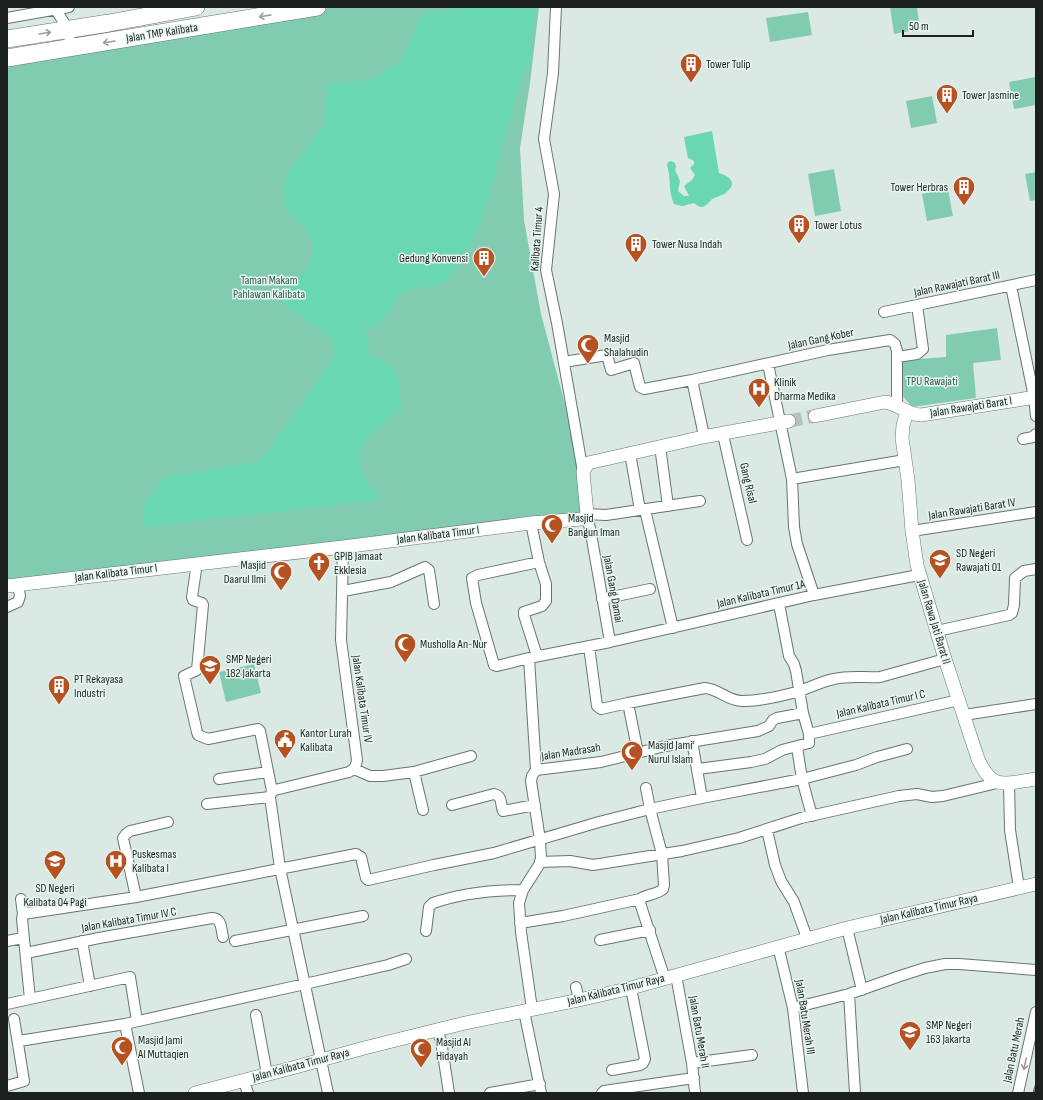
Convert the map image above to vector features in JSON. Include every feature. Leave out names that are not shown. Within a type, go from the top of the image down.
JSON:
[{"type":"main road","name":"Jalan TMP Kalibata","points":[[7,40],[196,7]]},
{"type":"main road","name":"Jalan TMP Kalibata","points":[[7,58],[317,7]]},
{"type":"main road","points":[[168,12],[164,17],[164,24],[166,27],[174,31]]},
{"type":"street","points":[[7,18],[54,8],[69,7]]},
{"type":"street","name":"Kalibata Timur 4","points":[[556,7],[553,73],[544,139],[554,194],[546,270],[583,472]]},
{"type":"street","points":[[54,8],[68,29],[71,48]]},
{"type":"street","name":"Jalan Rawajati Barat III","points":[[884,312],[1036,280]]},
{"type":"street","points":[[1011,286],[1035,397],[1036,416]]},
{"type":"street","points":[[897,357],[917,354],[923,349],[917,305]]},
{"type":"street","name":"Jalan Gang Kober","points":[[564,362],[607,355],[611,370],[634,363],[640,387],[644,389],[768,364],[828,350],[890,340],[895,344],[902,408]]},
{"type":"street","points":[[768,364],[784,422],[781,425],[792,479],[796,544],[814,595]]},
{"type":"street","points":[[692,380],[703,437]]},
{"type":"street","name":"Jalan Rawajati Barat I","points":[[902,408],[915,415],[921,415],[1035,397]]},
{"type":"street","points":[[815,416],[880,402],[886,402],[902,408]]},
{"type":"street","name":"Jalan Rawa Jati Barat II","points":[[902,408],[902,430],[912,531],[919,574],[978,759],[983,770],[990,778],[1003,783]]},
{"type":"street","points":[[700,501],[606,515],[587,515],[583,472],[588,464],[630,453],[721,433],[784,422]]},
{"type":"street","name":"Gang Risal","points":[[721,433],[724,439],[747,540]]},
{"type":"street","points":[[1024,439],[1033,437],[1036,434]]},
{"type":"street","points":[[660,446],[668,506]]},
{"type":"street","points":[[630,453],[673,628]]},
{"type":"street","points":[[792,479],[905,460]]},
{"type":"street","name":"Jalan Rawajati Barat IV","points":[[912,531],[1036,512]]},
{"type":"street","name":"Jalan Kalibata Timur I","points":[[13,585],[343,547],[531,523],[582,519],[587,515]]},
{"type":"street","name":"Jalan Gang Damai","points":[[587,515],[610,642]]},
{"type":"street","points":[[531,523],[546,584],[546,601],[542,606],[524,612],[533,657],[536,770]]},
{"type":"street","name":"Jalan Kalibata Timur IV","points":[[343,547],[341,640],[357,760],[354,769]]},
{"type":"street","name":"Jalan Kalibata Timur 1A","points":[[540,562],[478,575],[472,578],[476,603],[494,665],[497,666],[533,657],[610,642],[814,595],[919,574]]},
{"type":"street","points":[[197,563],[192,597],[193,600],[202,603],[203,605],[197,670],[184,676],[196,732],[198,735],[208,738],[258,729],[260,731],[268,772],[280,868],[328,1093]]},
{"type":"street","points":[[343,591],[377,586],[425,567],[429,570],[434,604]]},
{"type":"street","points":[[937,631],[1009,615],[1012,613],[1014,605],[1015,578],[1024,571],[1036,569]]},
{"type":"street","points":[[7,607],[18,602],[20,596],[13,585]]},
{"type":"street","points":[[602,599],[650,589]]},
{"type":"street","points":[[698,769],[765,759],[782,750],[809,743],[809,734],[803,713],[796,671],[789,656],[779,604]]},
{"type":"street","points":[[589,646],[598,708],[601,709],[705,688],[715,690],[737,701],[763,699],[799,691],[834,679],[862,676],[869,678],[880,676],[945,658]]},
{"type":"street","name":"Jalan Kalibata Timur I C","points":[[809,734],[959,700]]},
{"type":"street","points":[[628,703],[638,752]]},
{"type":"street","points":[[964,715],[1036,704]]},
{"type":"street","name":"Jalan Madrasah","points":[[540,862],[540,840],[531,781],[536,770],[601,762],[638,752],[692,741],[758,731],[769,726],[773,720],[777,718],[803,713]]},
{"type":"street","points":[[692,741],[702,798]]},
{"type":"street","points":[[797,747],[802,779],[812,816]]},
{"type":"street","points":[[23,914],[136,897],[356,854],[361,857],[366,878],[368,880],[434,864],[494,853],[599,822],[650,809],[802,779],[856,765],[877,757],[907,750]]},
{"type":"street","points":[[207,804],[271,794],[349,772],[354,769],[376,777],[414,772],[471,756]]},
{"type":"street","points":[[219,779],[268,772]]},
{"type":"street","points":[[414,772],[423,810]]},
{"type":"street","points":[[490,1093],[541,1088],[528,1010],[519,903],[523,890],[540,862],[570,861],[593,865],[662,854],[724,842],[812,816],[899,796],[917,794],[932,797],[943,796],[1003,783],[1036,779]]},
{"type":"street","points":[[1003,783],[1019,888]]},
{"type":"street","points":[[520,923],[563,916],[640,900],[643,897],[660,892],[663,889],[662,854],[646,788]]},
{"type":"street","points":[[452,805],[494,794],[501,798],[501,806],[503,811],[535,805]]},
{"type":"street","points":[[136,897],[124,838],[130,831],[168,822]]},
{"type":"street","points":[[767,830],[775,865],[781,881],[794,902],[806,938]]},
{"type":"street","name":"Jalan Kalibata Timur Raya","points":[[195,1093],[437,1030],[631,988],[806,938],[1036,884]]},
{"type":"street","points":[[426,931],[429,907],[433,903],[469,893],[523,890]]},
{"type":"street","points":[[21,899],[23,914],[23,938],[26,953],[30,999]]},
{"type":"street","name":"Jalan Batu Merah II","points":[[640,900],[650,930],[670,977],[692,1063],[695,1093]]},
{"type":"street","points":[[234,941],[363,916]]},
{"type":"street","name":"Jalan Kalibata Timur IV C","points":[[26,953],[82,941],[212,918],[217,918],[220,921],[223,937]]},
{"type":"street","points":[[847,928],[862,990]]},
{"type":"street","points":[[600,940],[650,930]]},
{"type":"street","points":[[7,941],[23,938]]},
{"type":"street","points":[[82,941],[90,986]]},
{"type":"street","name":"Jalan Batu Merah III","points":[[778,946],[793,1008],[803,1093]]},
{"type":"street","points":[[19,1041],[125,1024],[388,965],[406,959]]},
{"type":"street","points":[[793,1008],[849,994],[906,974],[945,964],[1036,970]]},
{"type":"street","points":[[7,1004],[130,977],[137,1021]]},
{"type":"street","points":[[576,987],[578,1000]]},
{"type":"street","points":[[612,1070],[640,1065],[645,1059],[631,988]]},
{"type":"street","points":[[849,994],[855,1093]]},
{"type":"street","name":"Jalan Batu Merah","points":[[1018,1093],[1036,1012]]},
{"type":"street","points":[[256,1015],[267,1074]]},
{"type":"street","points":[[7,1086],[24,1081],[19,1041],[14,1019]]},
{"type":"street","points":[[125,1024],[139,1093]]},
{"type":"street","points":[[437,1030],[441,1041],[449,1093]]},
{"type":"street","points":[[692,1063],[752,1055]]},
{"type":"street","points":[[602,1093],[604,1091],[694,1078]]},
{"type":"street","points":[[243,1080],[248,1093]]},
{"type":"green space","name":"Taman Makam Pahlawan Kalibata","points":[[317,7],[539,7],[530,83],[520,148],[524,220],[541,314],[583,472],[587,514],[7,587],[7,58]]},
{"type":"green space","points":[[890,7],[917,7],[920,29],[894,34]]},
{"type":"green space","points":[[808,12],[812,35],[770,42],[766,18]]},
{"type":"green space","points":[[1035,77],[1036,105],[1014,109],[1009,82]]},
{"type":"green space","points":[[932,96],[937,123],[911,128],[906,101]]},
{"type":"green space","points":[[834,169],[841,211],[815,216],[808,174]]},
{"type":"green space","points":[[1036,172],[1036,200],[1030,201],[1025,174]]},
{"type":"green space","points":[[948,189],[953,216],[927,221],[922,194]]},
{"type":"green space","name":"TPU Rawajati","points":[[997,328],[1001,360],[973,363],[976,398],[912,407],[902,395],[903,360],[946,357],[946,335]]},
{"type":"green space","points":[[254,664],[261,693],[226,702],[219,672]]},
{"type":"shaded area","points":[[468,7],[535,7],[530,66],[523,72],[480,226],[456,270],[442,284],[402,291],[384,319],[374,328],[365,329],[371,356],[389,364],[397,374],[402,408],[370,436],[360,453],[359,463],[366,481],[376,490],[379,500],[143,527],[143,506],[165,477],[261,461],[334,358],[332,339],[281,302],[312,261],[313,245],[307,233],[284,206],[284,185],[288,172],[324,126],[328,85],[374,79],[403,58],[421,15]]},
{"type":"shaded area","points":[[712,131],[719,173],[732,181],[731,187],[724,194],[712,199],[707,205],[702,207],[694,203],[682,206],[674,204],[670,190],[667,165],[668,162],[671,161],[675,163],[675,170],[680,181],[678,191],[684,196],[689,196],[684,186],[692,180],[695,175],[690,168],[694,164],[694,161],[688,158],[684,137]]},
{"type":"tunnel","points":[[789,421],[815,416]]},
{"type":"railway","points":[[1034,1093],[1036,1086]]},
{"type":"place","name":"Tower Tulip","points":[[691,84]]},
{"type":"place","name":"Tower Jasmine","points":[[947,114]]},
{"type":"place","name":"Tower Herbras","points":[[964,206]]},
{"type":"place","name":"Tower Lotus","points":[[799,244]]},
{"type":"place","name":"Tower Nusa Indah","points":[[636,264]]},
{"type":"place","name":"Gedung Konvensi","points":[[484,278]]},
{"type":"place","name":"Masjid Shalahudin","points":[[588,364]]},
{"type":"place","name":"Klinik Dharma Medika","points":[[759,408]]},
{"type":"place","name":"Masjid Bangun Iman","points":[[552,544]]},
{"type":"place","name":"SD Negeri Rawajati 01","points":[[940,580]]},
{"type":"place","name":"GPIB Jamaat Ekklesia","points":[[319,582]]},
{"type":"place","name":"Masjid Daarul Ilmi","points":[[281,592]]},
{"type":"place","name":"Musholla An-Nur","points":[[405,664]]},
{"type":"place","name":"SMP Negeri 182 Jakarta","points":[[210,686]]},
{"type":"place","name":"PT Rekayasa Industri","points":[[59,706]]},
{"type":"place","name":"Kantor Lurah Kalibata","points":[[285,760]]},
{"type":"place","name":"Masjid Jami' Nurul Islam","points":[[632,772]]},
{"type":"place","name":"SD Negeri Kalibata 04 Pagi","points":[[55,880]]},
{"type":"place","name":"Puskesmas Kalibata I","points":[[116,880]]},
{"type":"place","name":"SMP Negeri 163 Jakarta","points":[[910,1052]]},
{"type":"place","name":"Masjid Jami Al Muttaqien","points":[[122,1066]]},
{"type":"place","name":"Masjid Al Hidayah","points":[[421,1068]]}]
